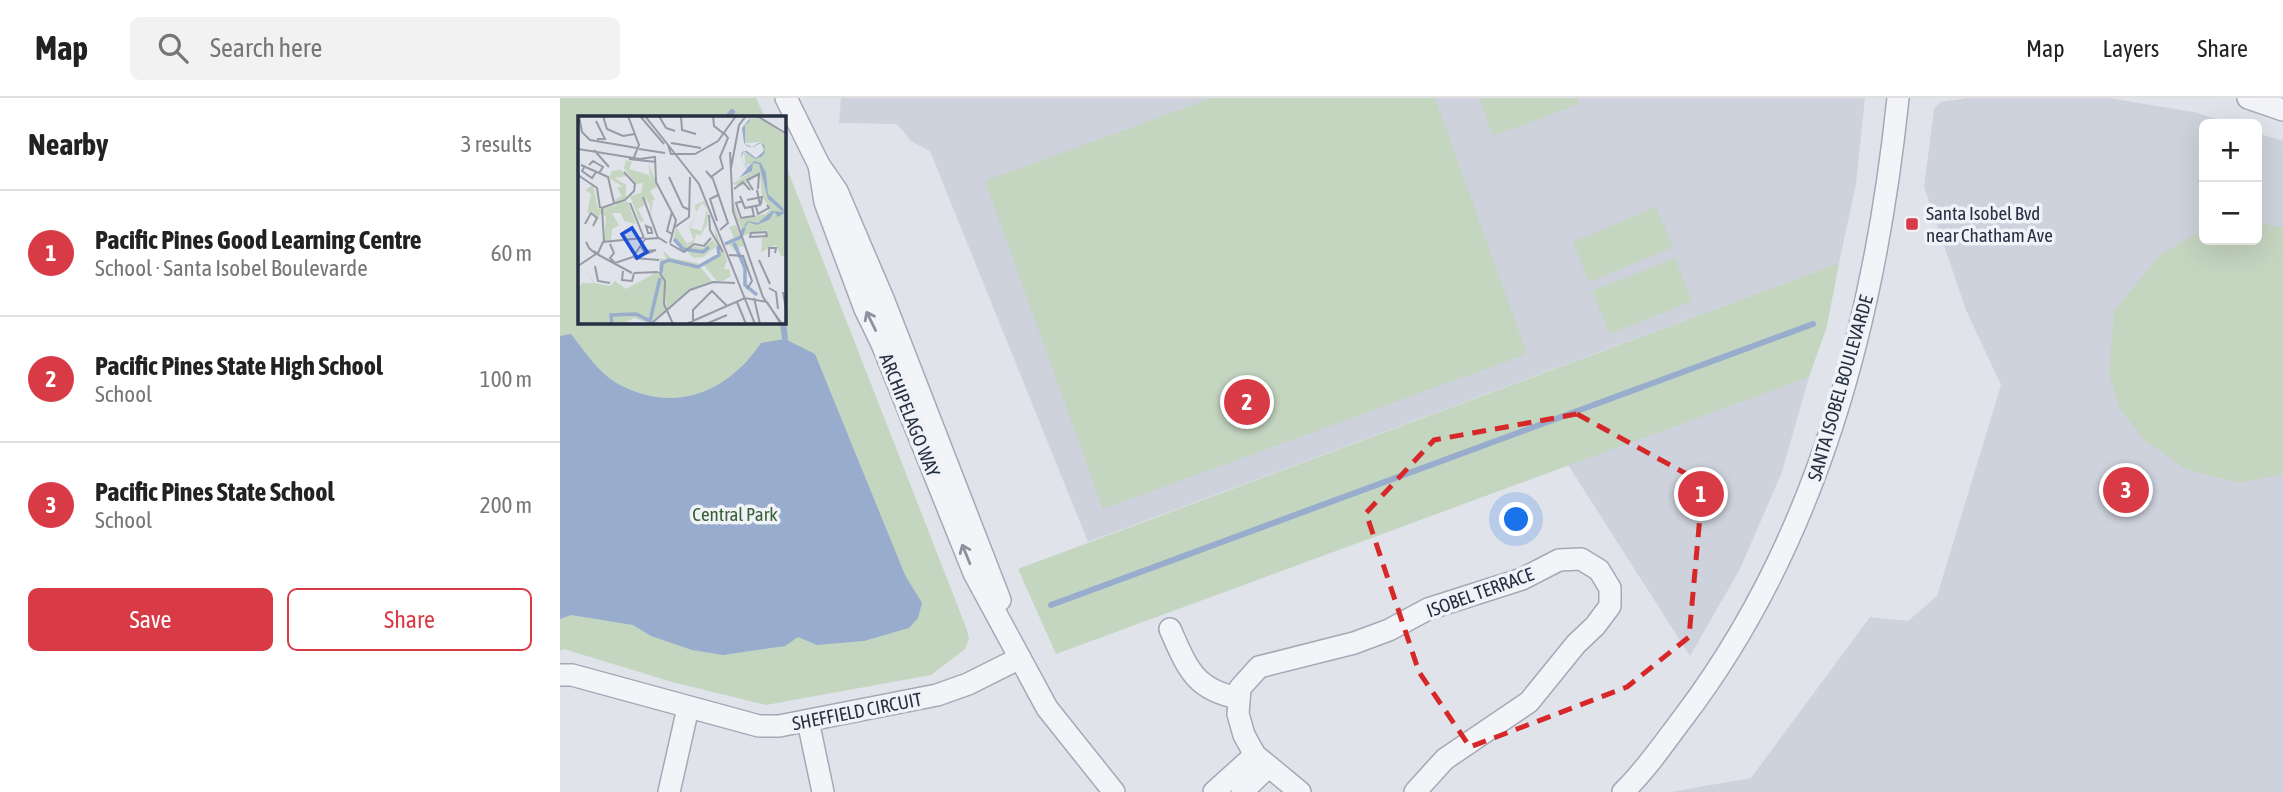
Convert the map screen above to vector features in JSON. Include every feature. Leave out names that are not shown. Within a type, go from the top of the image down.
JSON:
[{"type":"street","name":"ARCHIPELAGO WAY","points":[[786,98],[819,165],[837,191],[884,301],[988,565],[1020,658],[1047,708],[1114,792]]},
{"type":"street","name":"SANTA ISOBEL BOULEVARDE","points":[[1623,792],[1715,676],[1781,560],[1800,516],[1835,421],[1864,311],[1878,247],[1898,98]]},
{"type":"street","points":[[2248,98],[2283,110]]},
{"type":"street","name":"ISOBEL TERRACE","points":[[1239,698],[1240,688],[1259,667],[1354,643],[1389,630],[1428,609],[1522,579],[1559,560],[1581,559],[1599,570],[1610,587],[1610,606],[1595,626],[1576,644],[1529,702],[1444,759],[1415,792]]},
{"type":"street","points":[[1170,629],[1188,667],[1202,684],[1219,694],[1239,698],[1241,724],[1261,761],[1300,792]]},
{"type":"street","name":"SHEFFIELD CIRCUIT","points":[[560,675],[572,675],[759,726],[808,721],[937,695],[968,684],[1020,658]]},
{"type":"street","points":[[669,792],[688,708]]},
{"type":"street","points":[[808,721],[823,792]]},
{"type":"street","points":[[1214,792],[1261,761]]},
{"type":"street","points":[[1242,792],[1261,761]]},
{"type":"highlighted area","points":[[1577,414],[1703,483],[1689,637],[1627,687],[1470,747],[1419,672],[1366,513],[1434,440]]},
{"type":"shaded area","points":[[841,98],[1865,98],[1856,184],[1839,263],[1088,542],[930,151],[911,141],[897,124],[839,123]]},
{"type":"shaded area","points":[[1969,98],[2109,98],[2194,112],[2216,119],[2199,119],[2199,245],[2262,245],[2262,135],[2283,141],[2283,792],[1671,792],[1751,778],[1870,617],[1908,621],[1937,596],[2001,385],[1966,310],[1924,187],[1934,109],[1940,102]]},
{"type":"shaded area","points":[[1809,377],[1782,472],[1740,569],[1690,656],[1568,465]]},
{"type":"green space","name":"Central Park","points":[[560,98],[756,98],[765,116],[578,116],[578,324],[786,324],[786,166],[969,639],[965,649],[931,675],[766,705],[672,682],[564,649],[560,651]]},
{"type":"green space","points":[[1212,98],[1435,98],[1527,354],[1103,509],[985,181]]},
{"type":"green space","points":[[1479,98],[1577,98],[1579,104],[1493,136]]},
{"type":"green space","points":[[1656,207],[1673,247],[1589,282],[1573,242]]},
{"type":"green space","points":[[2262,224],[2283,227],[2283,474],[2239,483],[2188,470],[2144,440],[2120,409],[2109,373],[2114,311],[2160,255],[2199,232],[2199,245],[2262,245]]},
{"type":"green space","points":[[1675,258],[1692,301],[1610,334],[1592,291]]},
{"type":"green space","points":[[1839,263],[1827,326],[1809,377],[1056,654],[1018,569]]},
{"type":"water","name":"Central Park","points":[[571,334],[593,362],[612,380],[641,394],[661,398],[699,393],[717,385],[748,360],[761,343],[785,339],[815,354],[905,575],[922,603],[918,618],[909,628],[864,641],[817,645],[798,637],[785,646],[723,655],[692,650],[651,636],[633,625],[571,615],[560,619],[560,336]]},
{"type":"waterway","points":[[729,116],[732,112]]},
{"type":"waterway","points":[[783,324],[785,339]]},
{"type":"waterway","points":[[1051,605],[1813,324]]},
{"type":"place","name":"Santa Isobel Bvd near Chatham Ave","points":[[1912,224]]},
{"type":"place","name":"Pacific Pines State High School","points":[[1247,402]]},
{"type":"place","name":"Pacific Pines State School","points":[[2126,490]]},
{"type":"place","name":"Pacific Pines Good Learning Centre","points":[[1701,494]]}]
